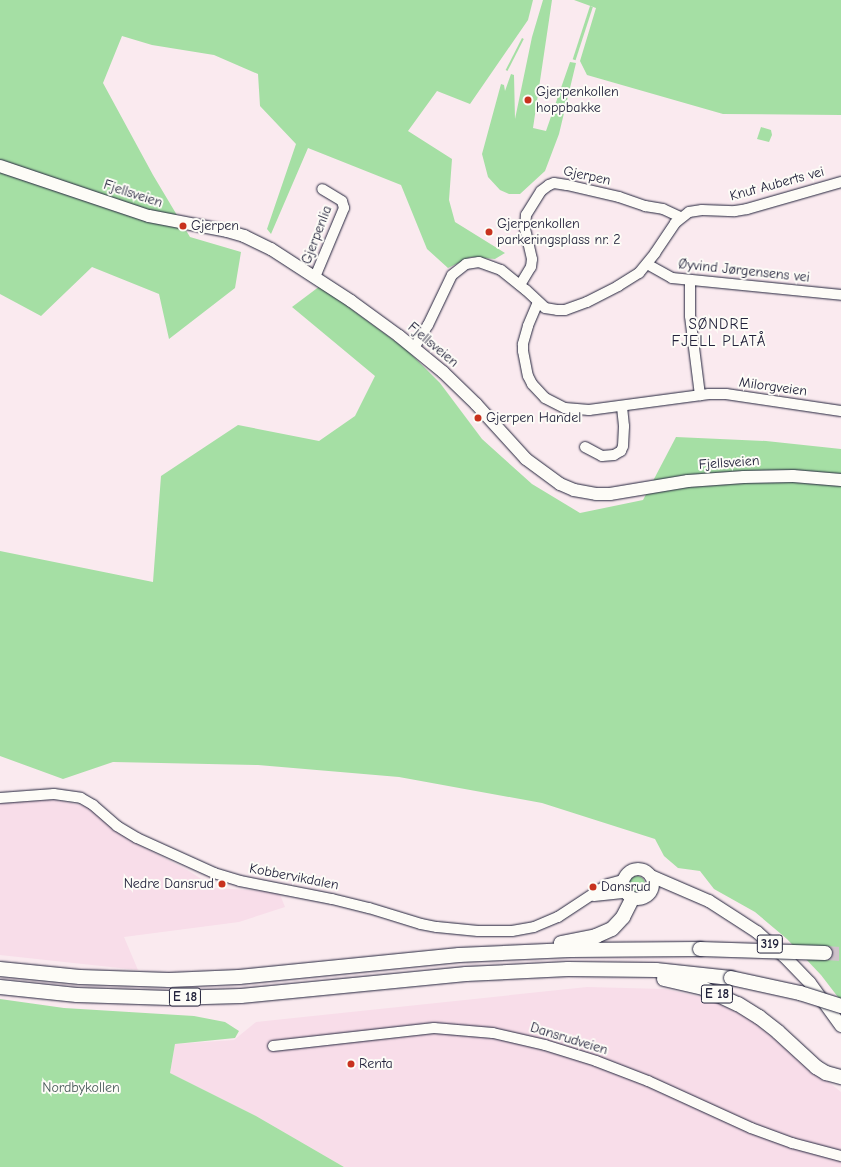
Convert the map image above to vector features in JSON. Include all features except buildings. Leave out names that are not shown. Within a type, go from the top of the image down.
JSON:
[{"type":"highway","name":"E 18","points":[[459,955],[516,945],[560,943],[596,936],[619,923],[628,896]]},
{"type":"highway","name":"E 18","points":[[0,969],[80,977],[169,980],[240,978],[459,955],[570,950],[700,949],[825,953]]},
{"type":"highway","name":"E 18","points":[[568,969],[682,982],[721,995],[759,1017],[816,1067],[826,1073],[841,1077]]},
{"type":"highway","name":"E 18","points":[[0,987],[31,992],[123,997],[240,996],[466,974],[568,969],[656,970],[731,978],[800,993],[841,1006]]},
{"type":"main road","name":"Fjellsveien","points":[[0,166],[149,216],[228,231],[244,236],[271,249],[315,277],[414,348],[471,399],[526,459],[560,484],[574,490],[596,494],[610,494],[688,481],[764,476],[793,476],[841,480]]},
{"type":"main road","name":"319","points":[[623,880],[628,872],[636,869],[644,871],[651,876],[698,896],[719,907],[745,924],[771,944],[810,983],[841,1026]]},
{"type":"main road","points":[[651,876],[653,884],[651,892]]},
{"type":"main road","points":[[623,880],[622,885],[628,896]]},
{"type":"main road","name":"319","points":[[628,896],[643,899],[651,892],[677,888]]},
{"type":"street","name":"Knut Auberts vei","points":[[680,217],[696,210],[724,212],[747,209],[841,182]]},
{"type":"street","name":"Gjerpen","points":[[520,285],[530,268],[532,259],[525,229],[526,215],[541,191],[549,185],[554,183],[567,185],[619,197],[645,206],[662,209],[680,217]]},
{"type":"street","name":"Gjerpenlia","points":[[315,277],[344,208],[342,201],[322,189]]},
{"type":"street","points":[[414,348],[428,325],[448,281],[459,268],[473,263],[484,264],[501,270],[538,302],[551,310],[565,310],[631,279],[647,264],[680,217]]},
{"type":"street","name":"Øyvind Jørgensens vei","points":[[647,264],[672,278],[841,296]]},
{"type":"street","points":[[690,280],[690,316],[700,395]]},
{"type":"street","name":"Milorgveien","points":[[538,302],[525,336],[523,351],[528,376],[532,384],[550,401],[565,408],[589,410],[700,395],[726,394],[841,411]]},
{"type":"street","points":[[585,448],[602,456],[621,451],[623,446],[624,426],[622,406]]},
{"type":"street","name":"Kobbervikdalen","points":[[0,798],[54,794],[81,798],[93,805],[117,826],[137,838],[214,873],[240,881],[290,889],[350,903],[421,924],[478,931],[523,930],[558,917],[592,896],[608,884],[623,880]]},
{"type":"street","name":"Kobbervikdalen","points":[[592,896],[628,896]]},
{"type":"street","name":"Dansrudveien","points":[[273,1046],[434,1028],[493,1033],[546,1045],[596,1061],[648,1081],[751,1128],[792,1143],[841,1156]]},
{"type":"shaded area","points":[[47,798],[90,807],[128,839],[189,871],[215,888],[279,892],[285,907],[239,922],[124,937],[138,970],[0,955],[0,801]]},
{"type":"shaded area","points":[[587,987],[665,989],[710,999],[750,1019],[841,1092],[841,1167],[344,1167],[256,1116],[170,1073],[175,1044],[234,1040],[256,1022]]},
{"type":"green space","points":[[0,0],[533,0],[528,20],[470,104],[437,91],[408,131],[452,159],[449,200],[455,222],[505,253],[495,259],[471,257],[448,268],[427,249],[401,185],[308,148],[271,234],[267,229],[296,144],[260,106],[258,74],[214,55],[152,45],[122,36],[103,83],[153,175],[190,237],[241,252],[235,288],[169,339],[159,294],[92,267],[41,316],[0,294]]},
{"type":"green space","name":"Gjerpenkollen hoppbakke","points":[[543,0],[552,0],[533,128],[546,131],[570,62],[576,63],[559,134],[545,171],[520,194],[509,194],[500,190],[488,177],[482,154],[501,84],[504,85],[505,91],[511,74],[514,75],[515,119],[532,37]]},
{"type":"green space","points":[[574,0],[841,0],[841,115],[723,114],[587,75],[580,61],[596,8]]},
{"type":"green space","points":[[590,6],[593,7],[576,60],[573,59]]},
{"type":"green space","points":[[522,38],[524,39],[507,71],[506,70]]},
{"type":"green space","points":[[761,127],[771,130],[772,135],[769,142],[757,139]]},
{"type":"green space","points":[[320,286],[407,350],[440,383],[482,439],[532,484],[580,513],[643,500],[676,437],[766,441],[841,449],[841,1001],[821,975],[787,939],[755,912],[714,889],[700,871],[678,868],[664,856],[655,839],[542,803],[399,777],[258,765],[113,762],[63,779],[0,756],[0,551],[153,582],[161,476],[238,425],[319,441],[355,416],[375,376],[292,307]]},
{"type":"green space","points":[[637,876],[643,878],[645,884],[643,890],[637,892],[631,890],[629,884],[631,878]]},
{"type":"green space","name":"Nordbykollen","points":[[0,999],[64,1008],[194,1016],[225,1022],[239,1031],[235,1038],[175,1044],[170,1073],[256,1116],[344,1167],[0,1167]]},
{"type":"tunnel","points":[[825,953],[841,954]]},
{"type":"place","name":"Gjerpenkollen hoppbakke","points":[[528,100]]},
{"type":"place","name":"Gjerpen","points":[[183,226]]},
{"type":"place","name":"Gjerpenkollen parkeringsplass nr. 2","points":[[489,232]]},
{"type":"place","name":"Gjerpen Handel","points":[[478,418]]},
{"type":"place","name":"Nedre Dansrud","points":[[222,884]]},
{"type":"place","name":"Dansrud","points":[[593,887]]},
{"type":"place","name":"Renta","points":[[351,1064]]},
{"type":"district","name":"SØNDRE FJELL PLATÅ","points":[[719,332]]}]
